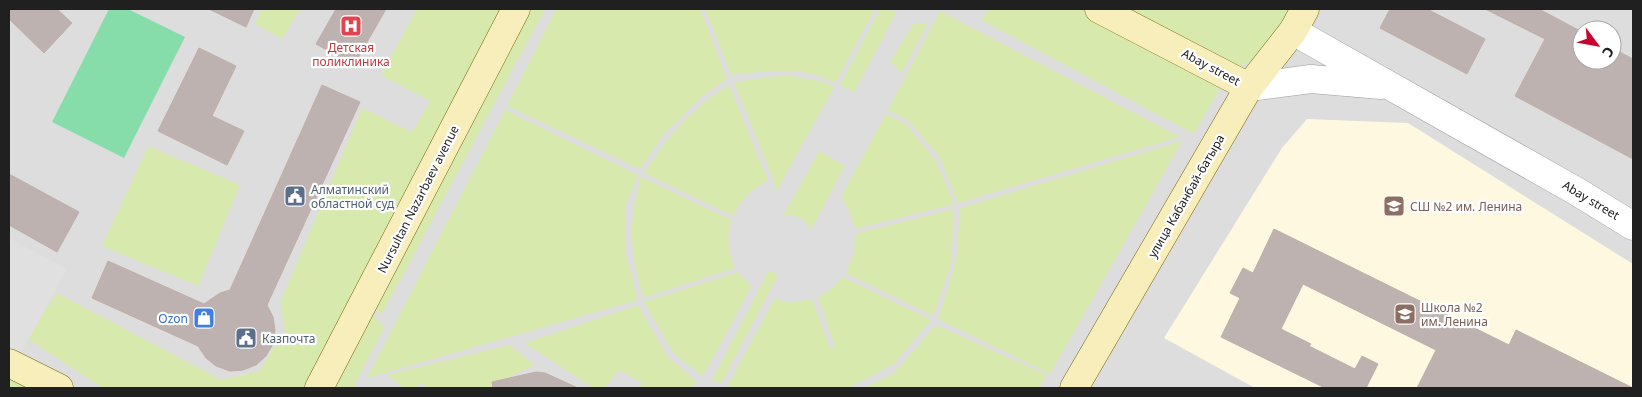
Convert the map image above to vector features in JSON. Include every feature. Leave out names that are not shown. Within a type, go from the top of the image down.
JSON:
[{"type":"main road","name":"Nursultan Nazarbaev avenue","points":[[319,388],[516,9]]},
{"type":"main road","name":"Abay street","points":[[1099,9],[1249,87]]},
{"type":"main road","name":"улица Кабанбай-батыра","points":[[1074,388],[1249,87],[1299,20]]},
{"type":"main road","points":[[9,363],[59,388]]},
{"type":"street","name":"Abay street","points":[[1299,20],[1392,86],[1576,191],[1633,226]]},
{"type":"street","name":"Abay street","points":[[1249,87],[1311,79],[1392,86]]},
{"type":"shaded area","points":[[9,9],[1633,9],[1633,388],[9,388]]},
{"type":"shaded area","name":"СШ №2 им. Ленина","points":[[1307,119],[1408,123],[1633,264],[1633,388],[1255,388],[1164,338],[1282,148]]},
{"type":"shaded area","points":[[9,238],[67,269],[19,357],[9,352]]},
{"type":"green space","points":[[109,9],[128,9],[185,37],[124,158],[52,122]]},
{"type":"green space","points":[[262,9],[300,9],[282,39],[255,24]]},
{"type":"green space","points":[[417,9],[502,9],[304,388],[103,388],[26,338],[57,293],[221,380],[259,371],[285,331],[280,303],[362,108],[412,132],[430,101],[381,75]]},
{"type":"green space","points":[[527,9],[545,9],[381,316],[373,298]]},
{"type":"green space","points":[[556,9],[700,9],[727,79],[701,97],[664,134],[640,169],[507,106]]},
{"type":"green space","points":[[705,9],[875,9],[835,83],[823,77],[784,71],[731,75]]},
{"type":"green space","points":[[880,9],[889,9],[896,13],[854,92],[840,85]]},
{"type":"green space","points":[[989,9],[1082,9],[1222,85],[1194,134],[981,20]]},
{"type":"green space","points":[[1121,9],[1292,9],[1255,58],[1235,70]]},
{"type":"green space","points":[[940,11],[1180,137],[958,203],[939,156],[909,121],[888,110]]},
{"type":"green space","points":[[914,23],[928,23],[902,73],[890,62]]},
{"type":"green space","points":[[786,75],[824,82],[834,87],[776,192],[773,179],[734,82]]},
{"type":"green space","points":[[729,85],[768,180],[748,195],[733,216],[644,173],[681,124],[702,104]]},
{"type":"green space","points":[[505,110],[638,175],[626,205],[626,255],[638,300],[367,378]]},
{"type":"green space","points":[[886,114],[906,124],[936,161],[954,204],[855,229],[849,210],[841,196]]},
{"type":"green space","points":[[1182,141],[1050,374],[938,319],[956,261],[960,208]]},
{"type":"green space","points":[[148,146],[240,185],[198,286],[102,246]]},
{"type":"green space","points":[[819,151],[845,166],[811,230],[806,222],[799,218],[783,216]]},
{"type":"green space","points":[[641,177],[731,220],[729,244],[735,268],[643,298],[635,265],[632,238],[634,210]]},
{"type":"green space","points":[[954,209],[951,264],[933,316],[846,273],[854,253],[855,234]]},
{"type":"green space","points":[[769,270],[778,275],[721,384],[712,380]]},
{"type":"green space","points":[[738,272],[751,287],[703,376],[674,354],[644,302]]},
{"type":"green space","points":[[843,277],[931,320],[894,364],[848,388],[727,388],[774,299],[791,303],[812,299],[830,348],[835,347],[818,297],[830,290]]},
{"type":"green space","points":[[638,305],[667,356],[696,381],[692,388],[640,388],[642,383],[619,370],[605,388],[593,388],[525,343]]},
{"type":"green space","points":[[368,308],[384,328],[353,388],[326,388]]},
{"type":"green space","points":[[936,325],[1047,375],[1039,388],[864,388],[894,373]]},
{"type":"green space","points":[[509,345],[535,365],[511,376],[506,388],[430,388],[421,383],[416,388],[404,388],[387,375]]},
{"type":"green space","points":[[9,371],[43,388],[9,388]]},
{"type":"building","points":[[9,9],[57,9],[72,23],[44,53],[9,19]]},
{"type":"building","points":[[209,9],[254,9],[246,27]]},
{"type":"building","name":"Детская поликлиника","points":[[336,9],[386,9],[354,65],[316,44]]},
{"type":"building","points":[[1390,9],[1427,9],[1485,39],[1467,74],[1380,28]]},
{"type":"building","points":[[1485,9],[1539,9],[1572,27],[1572,70],[1622,70],[1622,53],[1633,59],[1633,159],[1515,96],[1545,39]]},
{"type":"building","points":[[199,48],[236,66],[212,116],[244,131],[227,165],[158,131]]},
{"type":"building","points":[[322,85],[360,102],[267,305],[273,317],[275,330],[273,344],[266,356],[256,365],[243,370],[230,371],[216,366],[206,358],[198,346],[92,298],[108,261],[204,304],[220,293],[230,290]]},
{"type":"building","points":[[9,174],[79,212],[57,252],[9,225]]},
{"type":"building","name":"Школа №2 им. Ленина","points":[[1274,229],[1509,345],[1516,330],[1633,388],[1417,388],[1436,350],[1303,284],[1281,329],[1311,344],[1309,346],[1355,369],[1362,356],[1378,364],[1366,388],[1325,388],[1221,337],[1240,298],[1230,293],[1243,268],[1253,273]]},
{"type":"building","points":[[536,372],[545,373],[578,388],[493,388],[492,382]]},
{"type":"place","name":"Детская поликлиника","points":[[351,26]]},
{"type":"place","name":"Алматинский областной суд","points":[[295,196]]},
{"type":"place","name":"СШ №2 им. Ленина","points":[[1394,206]]},
{"type":"place","name":"Школа №2 им. Ленина","points":[[1405,314]]},
{"type":"place","name":"Ozon","points":[[204,318]]},
{"type":"place","name":"Казпочта","points":[[246,338]]}]
